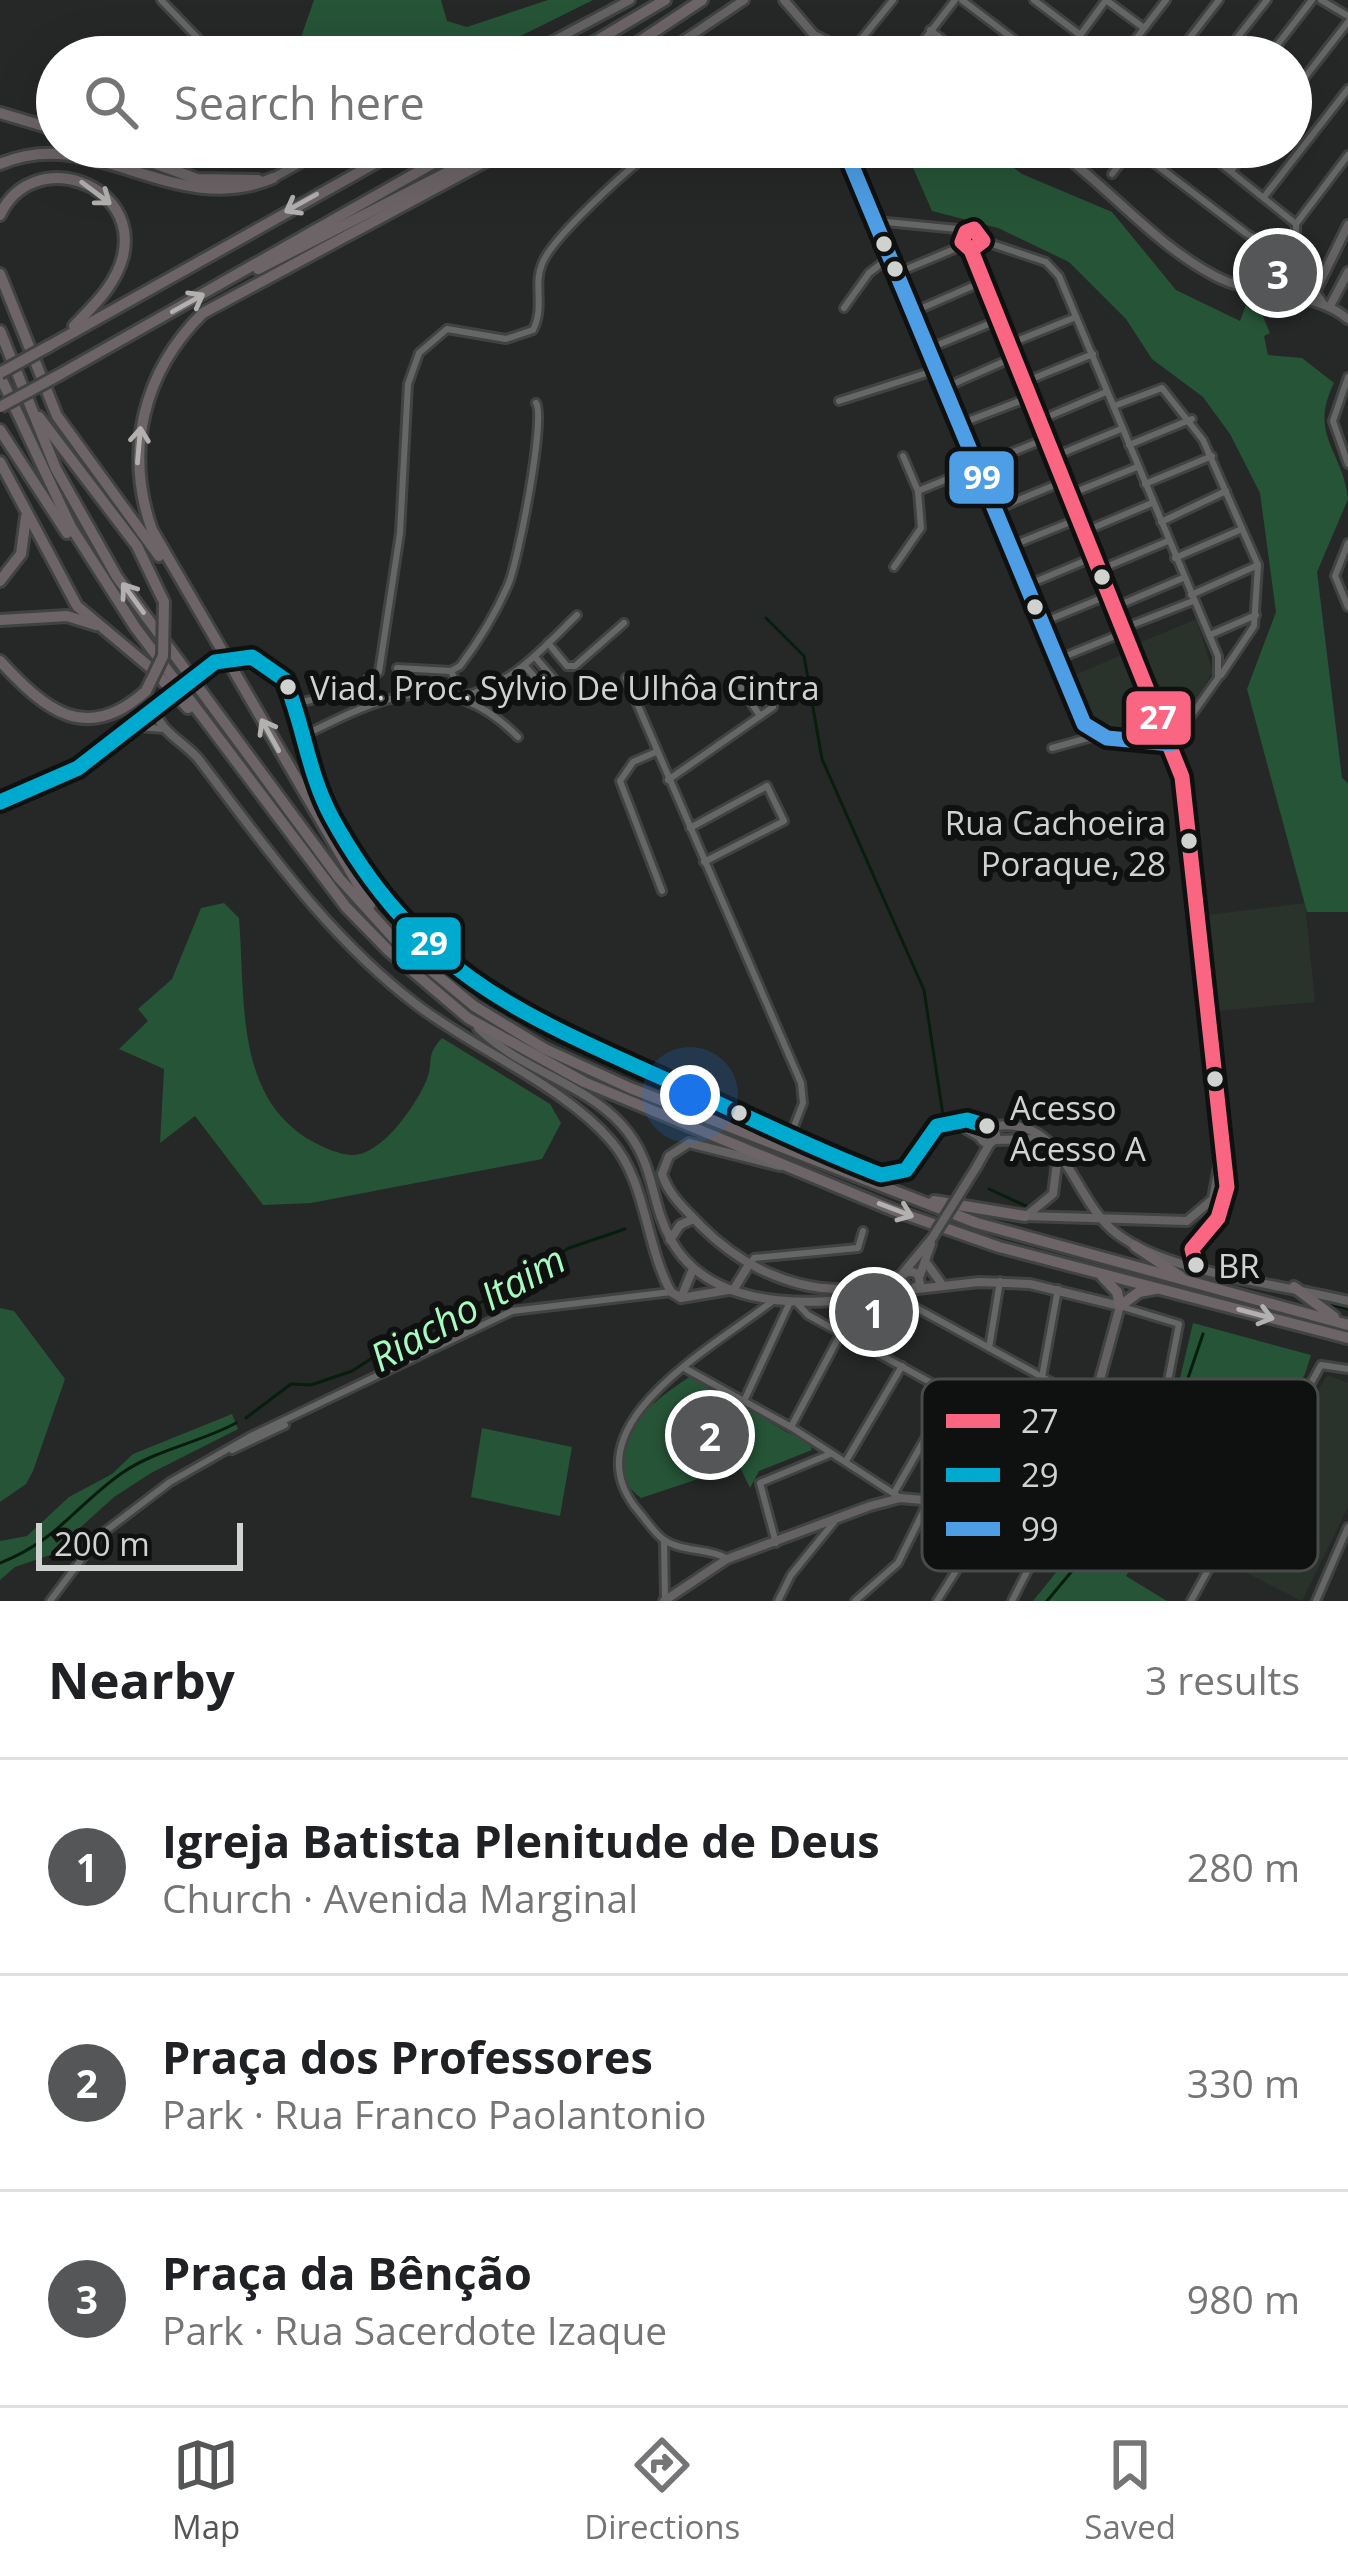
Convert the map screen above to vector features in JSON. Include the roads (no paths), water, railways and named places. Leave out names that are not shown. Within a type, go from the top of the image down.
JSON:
[{"type":"highway","points":[[604,36],[665,0]]},
{"type":"highway","points":[[648,36],[702,0]]},
{"type":"highway","points":[[0,113],[36,124]]},
{"type":"highway","points":[[0,164],[36,153]]},
{"type":"highway","points":[[116,168],[172,185],[227,193],[273,178]]},
{"type":"highway","points":[[167,168],[197,179],[273,178]]},
{"type":"highway","points":[[98,574],[34,456],[0,375],[367,168]]},
{"type":"highway","points":[[0,407],[425,168]]},
{"type":"highway","points":[[243,272],[278,263],[457,168]]},
{"type":"highway","points":[[397,941],[324,833],[185,593],[152,530],[137,457],[152,387],[190,326],[214,305],[472,168]]},
{"type":"highway","points":[[0,215],[21,190],[58,176],[87,183],[115,207],[122,223],[123,258],[104,294],[63,338]]},
{"type":"highway","points":[[0,274],[64,428],[185,593]]},
{"type":"highway","points":[[0,331],[22,392],[79,514],[117,577],[339,878],[397,941],[474,1006],[545,1049],[1002,1232],[1345,1324]]},
{"type":"highway","points":[[0,661],[40,703],[84,719],[126,709],[146,691],[163,656],[164,602],[137,546],[22,392]]},
{"type":"highway","points":[[0,430],[98,574],[346,907],[388,951],[468,1018],[572,1076],[957,1232],[1348,1338]]},
{"type":"highway","points":[[0,462],[66,592],[163,679],[243,773]]},
{"type":"highway","points":[[0,581],[21,554],[26,513]]},
{"type":"highway","points":[[0,620],[67,616],[99,626]]},
{"type":"highway","points":[[896,1191],[1025,1216]]},
{"type":"highway","points":[[1132,1244],[1184,1279]]},
{"type":"highway","points":[[1096,1271],[1114,1286],[1120,1306],[1139,1292],[1165,1288]]},
{"type":"highway","points":[[1299,1291],[1345,1324]]},
{"type":"main road","points":[[562,36],[630,0]]},
{"type":"main road","points":[[690,36],[744,0]]},
{"type":"main road","points":[[784,0],[818,36]]},
{"type":"main road","points":[[273,178],[291,168]]},
{"type":"main road","points":[[853,168],[1084,724],[1099,735],[1171,744]]},
{"type":"main road","points":[[1079,168],[1201,268],[1254,292],[1327,305],[1348,319]]},
{"type":"main road","points":[[1315,292],[1348,225]]},
{"type":"main road","points":[[966,244],[1171,744],[1186,794],[1227,1197],[1218,1218],[1192,1249],[1196,1265]]},
{"type":"main road","points":[[1327,305],[1348,272]]},
{"type":"main road","points":[[748,1266],[734,1289],[681,1298],[670,1292],[631,1171],[610,1140],[565,1103],[415,1004],[350,947],[275,862],[196,756],[164,729],[159,705],[215,662],[252,657],[277,670],[295,704],[313,781],[362,867],[410,927],[458,971],[540,1024],[789,1138],[881,1174],[896,1175],[915,1160],[930,1132],[954,1121],[988,1127],[1012,1125],[1046,1136],[1101,1220],[1132,1244],[1196,1265],[1348,1301]]},
{"type":"main road","points":[[468,1018],[495,1046],[605,1110],[626,1130],[654,1177],[670,1240],[692,1268],[734,1289],[792,1302],[889,1294],[914,1285],[1000,1281],[1058,1289],[1120,1306],[1100,1379]]},
{"type":"main road","points":[[954,1121],[987,1140],[1029,1137],[1054,1156],[1059,1175],[1054,1195],[1025,1216]]},
{"type":"main road","points":[[902,1276],[934,1236],[978,1165],[988,1127]]},
{"type":"main road","points":[[987,1140],[988,1127]]},
{"type":"main road","points":[[788,1165],[764,1165],[701,1143],[681,1145],[669,1156],[662,1174],[694,1219],[748,1266],[808,1287],[852,1288],[913,1271],[914,1285]]},
{"type":"main road","points":[[1025,1216],[1176,1223],[1196,1216],[1213,1198],[1221,1154]]},
{"type":"main road","points":[[670,1240],[680,1225],[694,1219]]},
{"type":"main road","points":[[1119,1220],[1132,1244]]},
{"type":"main road","points":[[914,1285],[934,1236]]},
{"type":"main road","points":[[925,1260],[943,1284]]},
{"type":"main road","points":[[881,1282],[909,1264]]},
{"type":"main road","points":[[681,1298],[692,1282],[692,1268]]},
{"type":"main road","points":[[902,1276],[914,1285]]},
{"type":"main road","points":[[665,1600],[727,1559],[897,1496],[922,1499]]},
{"type":"street","points":[[160,0],[196,36]]},
{"type":"street","points":[[867,36],[893,0]]},
{"type":"street","points":[[926,36],[958,0],[1008,36]]},
{"type":"street","points":[[1034,0],[1080,35],[1106,0],[1144,28]]},
{"type":"street","points":[[1138,36],[1166,0]]},
{"type":"street","points":[[1191,36],[1219,0]]},
{"type":"street","points":[[1239,36],[1267,0]]},
{"type":"street","points":[[1286,36],[1317,0],[1330,3],[1348,19],[1312,67]]},
{"type":"street","points":[[930,30],[938,36]]},
{"type":"street","points":[[1312,135],[1348,89]]},
{"type":"street","points":[[1296,262],[1296,224],[1348,155]]},
{"type":"street","points":[[295,704],[353,689],[379,672],[400,533],[406,401],[419,353],[447,329],[506,339],[533,330],[540,316],[539,273],[550,250],[630,168]]},
{"type":"street","points":[[1112,174],[1117,168]]},
{"type":"street","points":[[1161,168],[1247,234],[1296,262],[1327,305]]},
{"type":"street","points":[[1227,168],[1296,224]]},
{"type":"street","points":[[1264,197],[1287,168]]},
{"type":"street","points":[[875,221],[977,230],[983,241]]},
{"type":"street","points":[[947,229],[966,244]]},
{"type":"street","points":[[966,244],[968,230]]},
{"type":"street","points":[[897,273],[983,241],[1046,262],[1077,316],[1210,635],[1218,678]]},
{"type":"street","points":[[844,308],[869,273],[890,257]]},
{"type":"street","points":[[913,313],[982,283]]},
{"type":"street","points":[[1007,345],[1077,316]]},
{"type":"street","points":[[928,349],[996,321]]},
{"type":"street","points":[[1022,382],[1093,354]]},
{"type":"street","points":[[944,388],[1012,358]]},
{"type":"street","points":[[838,401],[936,370]]},
{"type":"street","points":[[1348,377],[1333,421],[1348,464]]},
{"type":"street","points":[[1113,406],[1166,389],[1192,419],[1212,456],[1258,565],[1258,614],[1249,640],[1171,744]]},
{"type":"street","points":[[1038,421],[1108,392]]},
{"type":"street","points":[[960,424],[1028,398]]},
{"type":"street","points":[[451,671],[482,632],[514,570],[542,412],[536,403]]},
{"type":"street","points":[[1129,445],[1192,419]]},
{"type":"street","points":[[1053,458],[1122,428]]},
{"type":"street","points":[[918,491],[1045,439]]},
{"type":"street","points":[[894,567],[921,526],[918,491],[903,456]]},
{"type":"street","points":[[1145,484],[1212,456]]},
{"type":"street","points":[[1068,495],[1138,467]]},
{"type":"street","points":[[997,509],[1062,482]]},
{"type":"street","points":[[1161,522],[1226,491]]},
{"type":"street","points":[[1083,532],[1153,502]]},
{"type":"street","points":[[1011,547],[1078,519]]},
{"type":"street","points":[[1175,558],[1242,529]]},
{"type":"street","points":[[1099,570],[1168,542]]},
{"type":"street","points":[[1348,544],[1336,576],[1348,607]]},
{"type":"street","points":[[1025,586],[1094,557]]},
{"type":"street","points":[[1056,660],[1258,565]]},
{"type":"street","points":[[1336,576],[1348,586]]},
{"type":"street","points":[[1114,607],[1183,578]]},
{"type":"street","points":[[1041,623],[1109,595]]},
{"type":"street","points":[[1210,635],[1258,614]]},
{"type":"street","points":[[301,736],[391,696],[463,696],[508,679],[577,615]]},
{"type":"street","points":[[548,643],[567,666],[575,667],[624,623]]},
{"type":"street","points":[[534,656],[560,686]]},
{"type":"street","points":[[525,666],[549,694]]},
{"type":"street","points":[[398,668],[451,671]]},
{"type":"street","points":[[451,671],[463,696],[518,737]]},
{"type":"street","points":[[626,678],[801,1083],[803,1103],[789,1138]]},
{"type":"street","points":[[740,686],[760,716]]},
{"type":"street","points":[[0,802],[78,768],[159,705]]},
{"type":"street","points":[[668,780],[773,707]]},
{"type":"street","points":[[134,727],[164,729]]},
{"type":"street","points":[[1052,748],[1099,735]]},
{"type":"street","points":[[656,752],[633,762],[620,782],[662,891]]},
{"type":"street","points":[[690,828],[767,786],[784,820],[704,862]]},
{"type":"street","points":[[748,1266],[754,1258],[858,1249],[863,1231]]},
{"type":"street","points":[[989,1348],[1000,1281]]},
{"type":"street","points":[[910,1305],[914,1285]]},
{"type":"street","points":[[1042,1377],[1058,1289]]},
{"type":"street","points":[[50,1601],[99,1536],[199,1466],[309,1411],[512,1311],[670,1292]]},
{"type":"street","points":[[889,1294],[1046,1379]]},
{"type":"street","points":[[727,1559],[664,1540],[626,1496],[617,1476],[616,1448],[635,1415],[774,1300]]},
{"type":"street","points":[[819,1301],[824,1323]]},
{"type":"street","points":[[744,1401],[792,1302],[926,1379]]},
{"type":"street","points":[[1120,1306],[1179,1324],[1168,1379]]},
{"type":"street","points":[[791,1427],[842,1333]]},
{"type":"street","points":[[1314,1379],[1322,1364],[1348,1369]]},
{"type":"street","points":[[846,1461],[902,1365]]},
{"type":"street","points":[[686,1369],[791,1427],[897,1496],[922,1448]]},
{"type":"street","points":[[776,1543],[760,1483],[832,1453]]},
{"type":"street","points":[[855,1601],[898,1563],[922,1514]]},
{"type":"street","points":[[778,1601],[791,1575],[834,1522]]},
{"type":"street","points":[[1316,1601],[1348,1528]]},
{"type":"street","points":[[664,1540],[665,1600]]},
{"type":"street","points":[[937,1601],[956,1571]]},
{"type":"street","points":[[1012,1601],[1027,1571]]},
{"type":"street","points":[[1191,1601],[1208,1571]]},
{"type":"street","points":[[675,1591],[686,1601]]},
{"type":"waterway","points":[[766,618],[804,656],[822,759],[924,990],[943,1115]]},
{"type":"waterway","points":[[989,1189],[1028,1207]]},
{"type":"waterway","name":"Riacho Itaim","points":[[246,1418],[291,1384],[311,1385],[352,1371],[413,1332],[495,1296],[569,1248],[625,1229]]},
{"type":"waterway","name":"Riacho Itaim","points":[[1273,1289],[1298,1296]]},
{"type":"waterway","name":"Riacho Itaim","points":[[1319,1301],[1348,1309]]},
{"type":"waterway","points":[[1188,1379],[1203,1334]]},
{"type":"waterway","name":"Riacho Itaim","points":[[0,1563],[36,1544],[135,1465],[236,1423]]},
{"type":"waterway","points":[[1047,1601],[1072,1571]]},
{"type":"place","name":"Praça da Bênção","points":[[1278,273]]},
{"type":"place","name":"Viad. Proc. Sylvio De Ulhôa Cintra","points":[[288,687]]},
{"type":"place","name":"Rua Cachoeira Poraque, 28","points":[[1189,841]]},
{"type":"place","name":"Acesso Acesso A","points":[[987,1126]]},
{"type":"place","name":"BR","points":[[1196,1265]]},
{"type":"place","name":"Igreja Batista Plenitude de Deus","points":[[874,1312]]},
{"type":"place","name":"Praça dos Professores","points":[[710,1435]]}]
